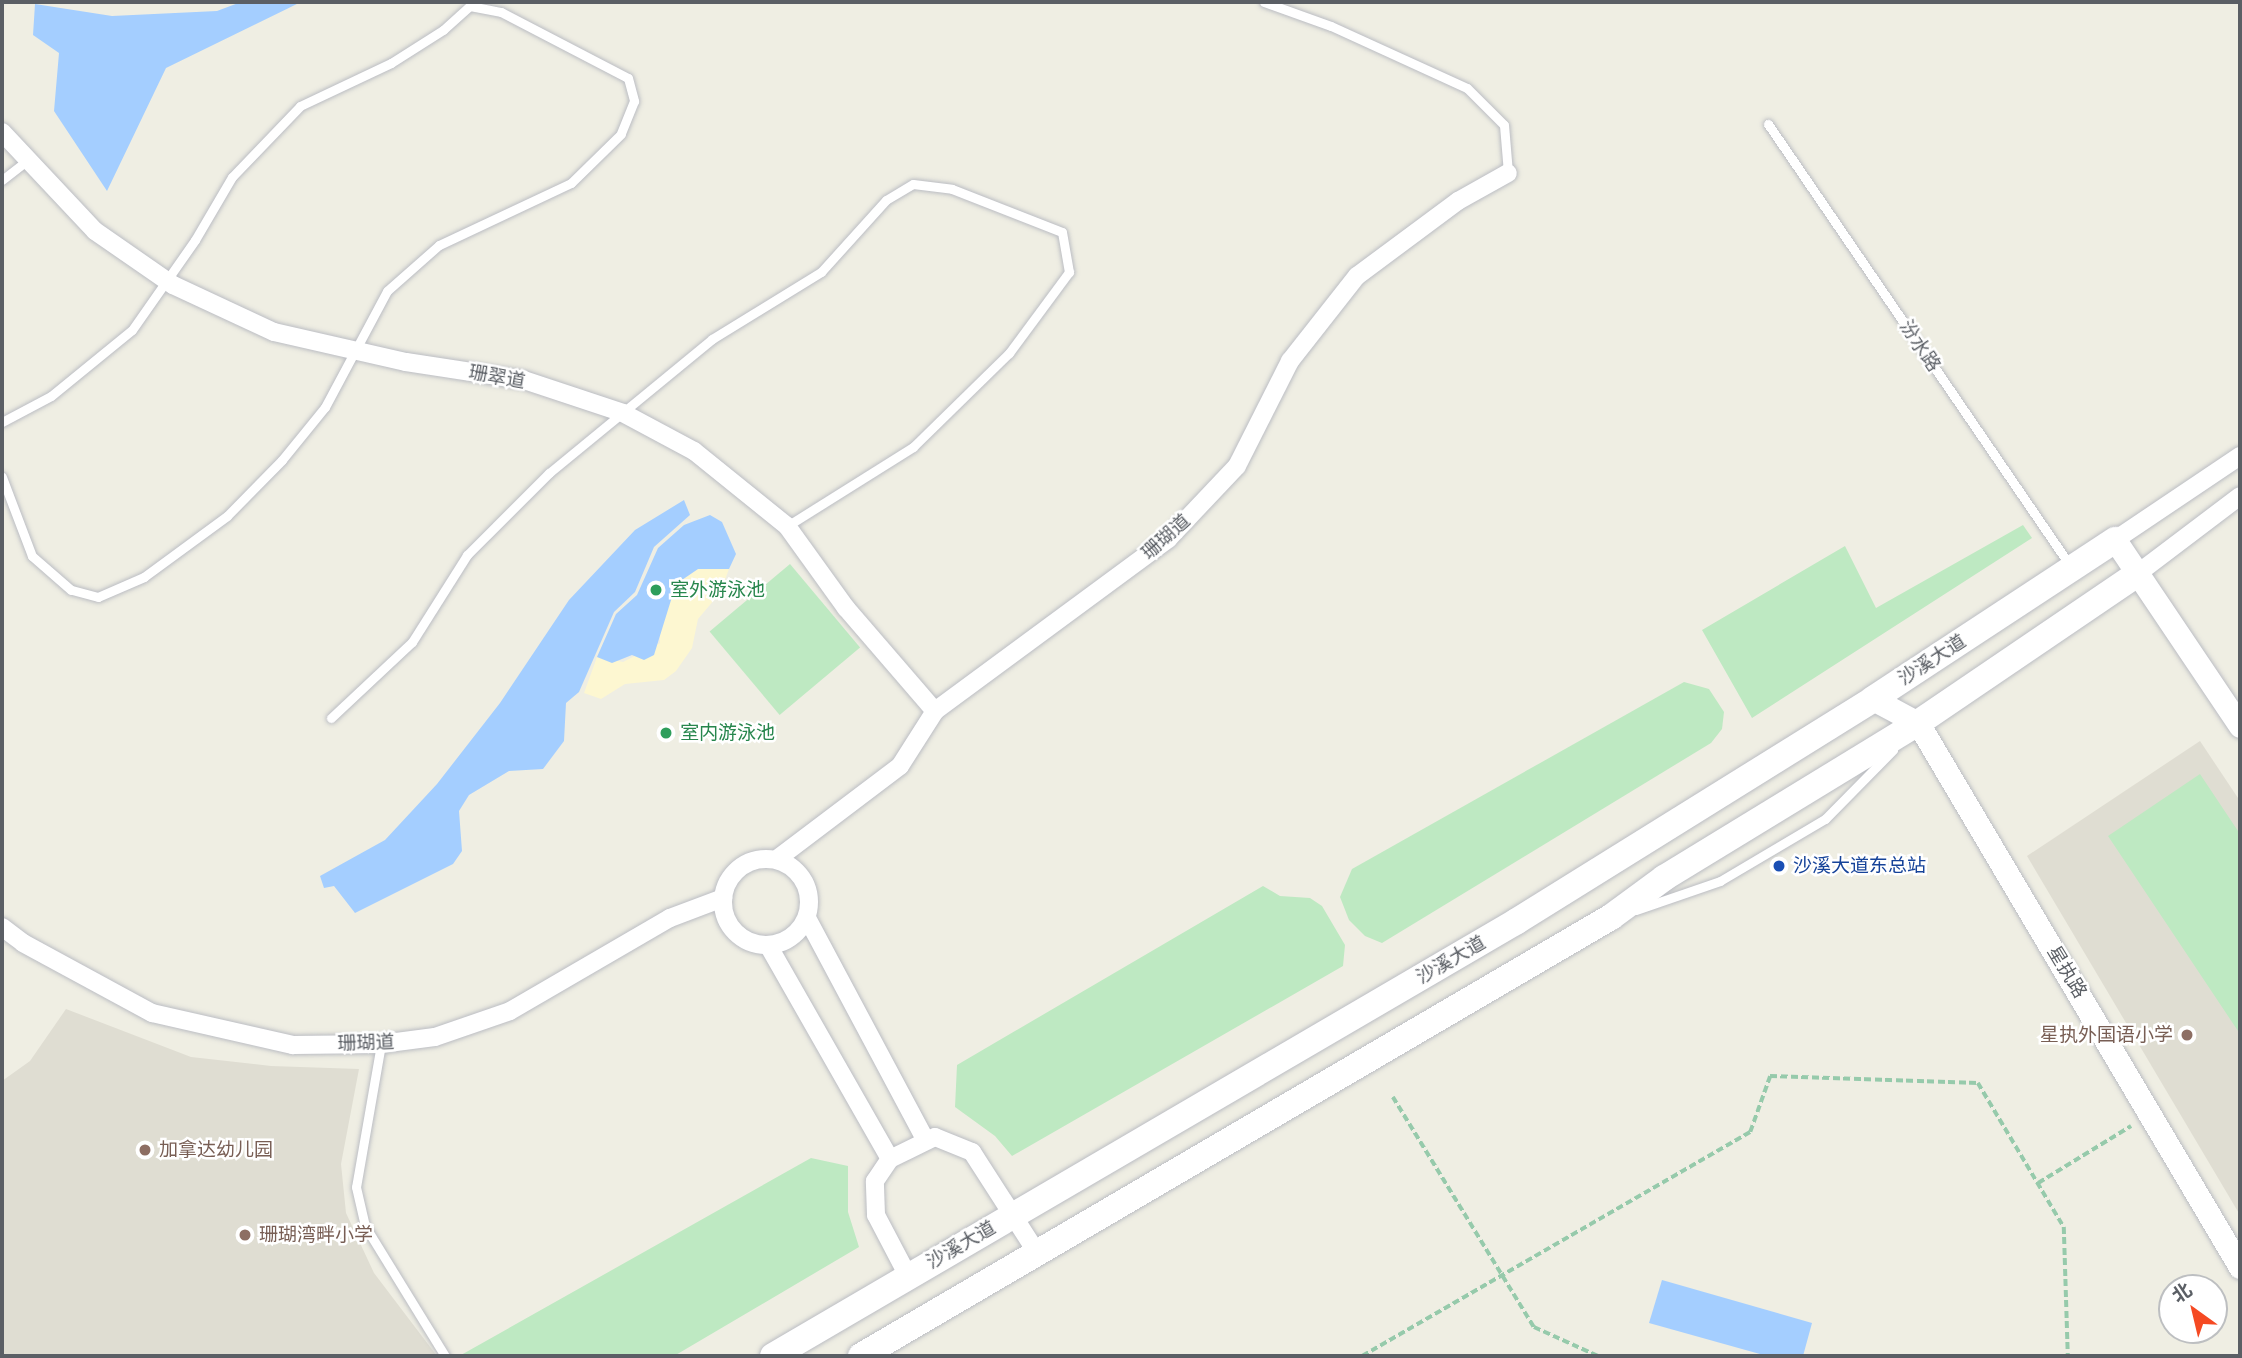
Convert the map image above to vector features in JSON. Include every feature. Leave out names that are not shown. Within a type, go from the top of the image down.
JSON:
[{"type":"main road","name":"沙溪大道","points":[[773,1356],[1517,921],[1873,699],[2115,540]]},
{"type":"main road","points":[[861,1356],[1611,917],[1664,878],[1918,723],[2137,573]]},
{"type":"street","name":"珊翠道","points":[[2,132],[95,231],[167,281],[274,332],[355,350],[524,380],[623,413],[694,451],[787,526],[846,608],[935,712]]},
{"type":"street","name":"珊瑚道","points":[[776,859],[900,766],[935,712],[1168,539],[1237,466],[1290,361],[1357,276],[1458,201],[1508,173]]},
{"type":"street","points":[[2240,456],[2115,540],[2240,726]]},
{"type":"street","points":[[2137,573],[2240,496]]},
{"type":"street","points":[[1873,699],[1918,723]]},
{"type":"street","name":"星执路","points":[[1918,723],[2152,1113],[2240,1267]]},
{"type":"street","points":[[758,859],[776,859],[793,866],[805,881],[810,899],[807,918],[792,937],[768,945],[750,942],[735,932],[725,916],[723,898],[728,880],[741,866],[758,859]]},
{"type":"street","name":"珊瑚道","points":[[2,927],[23,943],[152,1013],[293,1045],[381,1044],[435,1037],[510,1012],[670,918],[723,898]]},
{"type":"street","points":[[807,918],[925,1139]]},
{"type":"street","points":[[768,945],[890,1159]]},
{"type":"street","points":[[908,1276],[882,1231],[873,1196],[875,1181],[890,1159],[925,1139],[948,1139],[972,1152],[1015,1213],[1037,1253]]},
{"type":"lane","points":[[1264,2],[1331,26],[1467,88],[1504,125],[1508,173]]},
{"type":"lane","points":[[2,422],[51,396],[132,330],[167,281],[232,177],[300,106],[391,63],[443,30],[470,6],[501,12],[628,78],[634,101],[621,134],[571,183],[439,246],[387,291],[325,407],[227,516],[144,577],[98,597],[71,590],[32,556],[2,477]]},
{"type":"lane","name":"汾水路","points":[[1768,124],[2073,568]]},
{"type":"lane","points":[[2,180],[28,160]]},
{"type":"lane","points":[[331,718],[412,642],[467,555],[549,473],[712,339],[821,272],[886,200],[913,184],[952,189],[1062,232],[1069,272],[1009,353],[913,447],[787,526]]},
{"type":"lane","points":[[381,1044],[356,1187],[365,1226],[445,1356]]},
{"type":"path","points":[[1362,1356],[1750,1132],[1770,1076],[1978,1083],[2064,1227],[2068,1356]]},
{"type":"path","points":[[1393,1097],[1500,1276],[1534,1326],[1598,1356]]},
{"type":"path","points":[[2038,1183],[2152,1113]]},
{"type":"shaded area","name":"星执外国语小学","points":[[2200,741],[2240,801],[2240,1215],[2027,856]]},
{"type":"shaded area","points":[[66,1009],[191,1057],[271,1066],[359,1069],[341,1164],[346,1213],[374,1273],[437,1356],[2,1356],[2,1081],[30,1061]]},
{"type":"green space","points":[[2023,525],[2032,538],[1752,718],[1702,630],[1845,546],[1876,608]]},
{"type":"green space","points":[[790,564],[860,647],[780,715],[710,631]]},
{"type":"green space","points":[[1684,682],[1709,689],[1724,712],[1722,729],[1711,743],[1382,943],[1365,936],[1349,920],[1340,897],[1352,869]]},
{"type":"green space","points":[[2200,774],[2240,834],[2240,1034],[2108,836]]},
{"type":"green space","points":[[1263,886],[1280,896],[1310,898],[1322,906],[1345,945],[1343,966],[1012,1156],[995,1136],[955,1107],[957,1065]]},
{"type":"green space","points":[[811,1158],[848,1166],[848,1212],[859,1247],[674,1356],[461,1355]]},
{"type":"sand","points":[[698,569],[729,569],[720,593],[698,619],[692,648],[676,671],[664,680],[625,684],[601,699],[584,693],[597,657],[623,662],[660,643],[659,627],[676,584]]},
{"type":"water","points":[[241,2],[301,2],[166,68],[107,191],[54,111],[59,53],[33,35],[35,4],[112,16],[217,11]]},
{"type":"water","points":[[684,500],[690,515],[654,547],[635,592],[614,612],[579,692],[566,703],[564,741],[543,769],[509,771],[469,795],[459,811],[462,851],[453,864],[355,913],[334,886],[324,888],[320,876],[385,840],[437,784],[500,703],[569,600],[635,530]]},
{"type":"water","name":"室外游泳池","points":[[710,515],[722,522],[736,554],[729,569],[698,569],[676,584],[654,655],[644,660],[632,655],[612,663],[597,657],[616,614],[637,595],[658,548],[684,525]]},
{"type":"water","points":[[1662,1280],[1812,1323],[1803,1356],[1767,1356],[1649,1323]]},
{"type":"place","name":"室外游泳池","points":[[656,590]]},
{"type":"place","name":"室内游泳池","points":[[666,733]]},
{"type":"place","name":"沙溪大道东总站","points":[[1779,866]]},
{"type":"place","name":"星执外国语小学","points":[[2187,1035]]},
{"type":"place","name":"加拿达幼儿园","points":[[145,1150]]},
{"type":"place","name":"珊瑚湾畔小学","points":[[245,1235]]}]
